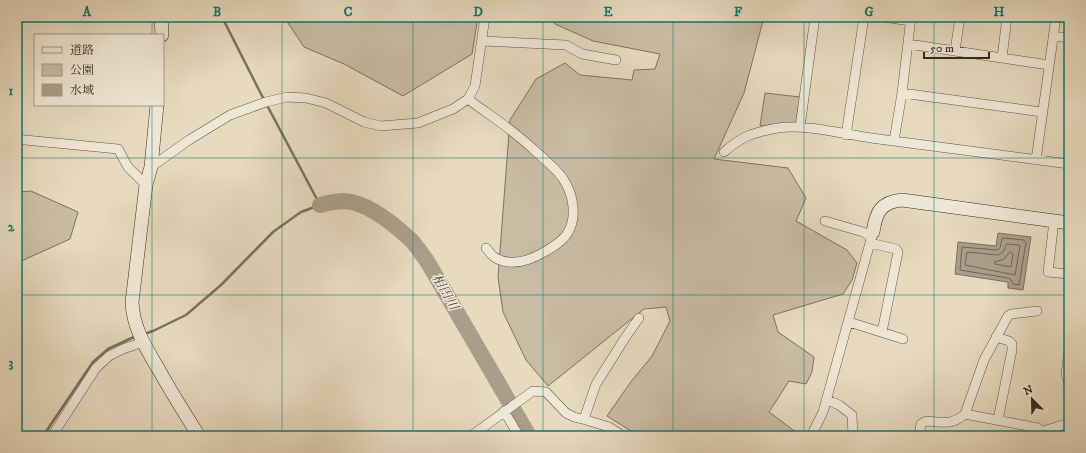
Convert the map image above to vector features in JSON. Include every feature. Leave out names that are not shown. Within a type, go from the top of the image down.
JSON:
[{"type":"street","points":[[161,17],[162,34]]},
{"type":"street","points":[[150,167],[189,140],[230,115],[266,102],[280,99],[306,98],[326,103],[364,122],[381,126],[418,123],[453,109],[468,99],[475,86],[485,17]]},
{"type":"street","points":[[800,127],[815,17]]},
{"type":"street","points":[[846,135],[864,17]]},
{"type":"street","points":[[884,17],[911,19],[902,93],[894,141]]},
{"type":"street","points":[[955,51],[960,17]]},
{"type":"street","points":[[1002,58],[1007,17]]},
{"type":"street","points":[[1036,160],[1056,17]]},
{"type":"street","points":[[1054,36],[1069,38]]},
{"type":"street","points":[[482,41],[566,45],[582,54],[616,60]]},
{"type":"street","points":[[908,44],[1049,64]]},
{"type":"street","points":[[902,93],[1042,112]]},
{"type":"street","points":[[468,99],[520,137],[556,170],[565,181],[571,194],[573,208],[572,221],[568,233],[564,239],[537,256],[519,262],[504,262],[493,257],[486,248]]},
{"type":"street","points":[[157,106],[132,302],[133,313],[135,325],[143,342],[199,436]]},
{"type":"street","points":[[724,152],[742,138],[751,134],[778,128],[800,127],[846,135],[1069,164]]},
{"type":"street","points":[[17,138],[118,149],[128,166],[146,185]]},
{"type":"street","points":[[811,436],[823,412],[827,400],[849,322],[875,219],[880,209],[892,201],[902,200],[1069,223]]},
{"type":"street","points":[[825,221],[863,232],[896,249],[898,252],[882,332]]},
{"type":"street","points":[[1054,221],[1048,272],[1069,274]]},
{"type":"street","points":[[919,436],[921,424],[926,421],[950,423],[958,420],[965,414],[984,360],[1008,316],[1011,314],[1037,311]]},
{"type":"street","points":[[584,419],[596,384],[639,318]]},
{"type":"street","points":[[849,322],[903,339]]},
{"type":"street","points":[[996,337],[1010,341],[1012,344],[998,420]]},
{"type":"street","points":[[52,436],[96,368],[110,356],[123,349],[143,342]]},
{"type":"street","points":[[1069,350],[1066,374],[1069,385]]},
{"type":"street","points":[[471,436],[533,391],[546,392],[566,413],[574,418],[584,419],[609,427],[624,436]]},
{"type":"street","points":[[827,400],[839,405],[852,415],[853,436]]},
{"type":"street","points":[[506,410],[519,436]]},
{"type":"street","points":[[965,414],[1038,428],[1038,434],[1069,423]]},
{"type":"green space","points":[[284,17],[478,17],[472,54],[403,96],[344,64],[304,47]]},
{"type":"green space","points":[[553,17],[764,17],[744,93],[714,159],[788,168],[806,198],[796,221],[847,250],[857,263],[852,280],[843,294],[773,315],[778,332],[814,357],[812,372],[806,384],[789,381],[769,412],[801,436],[639,436],[607,416],[630,383],[652,356],[670,321],[666,307],[644,309],[548,386],[526,360],[503,312],[498,277],[510,120],[536,79],[565,63],[580,75],[632,80],[634,70],[655,69],[660,54],[593,41],[555,24]]},
{"type":"green space","points":[[765,93],[800,97],[796,123],[760,126]]},
{"type":"green space","points":[[31,191],[78,212],[70,239],[17,263],[17,192]]},
{"type":"water","points":[[998,233],[1031,237],[1023,290],[1008,288],[1008,282],[955,274],[958,242],[996,246]]},
{"type":"waterway","points":[[144,334],[186,315],[221,285],[273,232],[301,212],[320,205],[222,17]]},
{"type":"waterway","name":"相田川","points":[[320,205],[344,201],[362,205],[381,215],[412,241],[427,261],[529,436]]},
{"type":"waterway","points":[[43,436],[93,362],[108,349],[136,336]]}]
